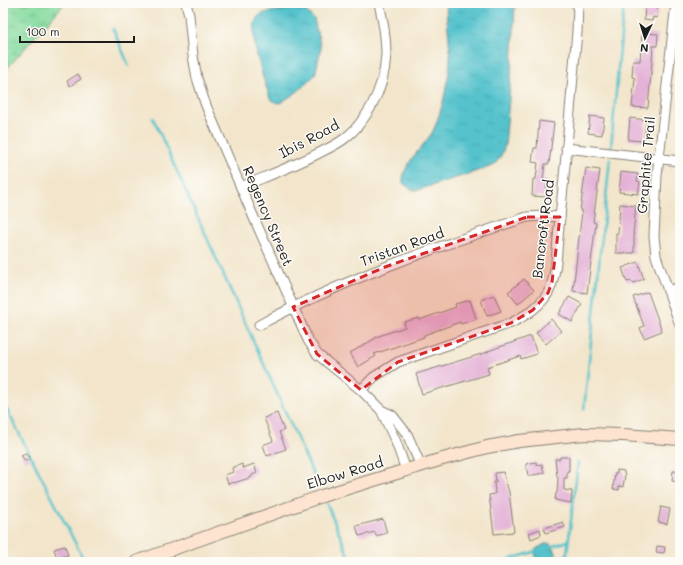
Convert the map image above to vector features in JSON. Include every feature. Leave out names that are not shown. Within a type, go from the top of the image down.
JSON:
[{"type":"main road","name":"Elbow Road","points":[[136,562],[310,500],[469,452],[518,441],[601,434],[680,439]]},
{"type":"main road","name":"Elbow Road","points":[[569,436],[584,439],[643,442],[680,448]]},
{"type":"street","name":"Regency Street","points":[[186,3],[189,15],[197,78],[205,103],[240,187],[308,340],[317,354],[361,390],[381,410],[396,442],[406,470]]},
{"type":"street","name":"Ibis Road","points":[[240,187],[325,150],[343,140],[359,125],[378,92],[385,71],[386,39],[379,3]]},
{"type":"street","name":"Bancroft Road","points":[[361,390],[374,377],[398,362],[511,323],[533,310],[548,293],[552,282],[560,217],[577,32],[578,3]]},
{"type":"street","name":"Graphite Trail","points":[[676,3],[676,49],[660,159],[654,236],[656,256],[680,325]]},
{"type":"street","points":[[566,148],[680,161]]},
{"type":"street","name":"Tristan Road","points":[[260,325],[293,307],[385,267],[527,217],[560,217]]},
{"type":"street","points":[[668,291],[680,287]]},
{"type":"street","name":"Regency Street","points":[[381,410],[392,415],[407,434],[421,466]]},
{"type":"highlighted area","points":[[527,217],[560,217],[552,282],[548,293],[533,310],[511,323],[398,362],[361,390],[317,354],[293,307],[385,267],[502,225]]},
{"type":"green space","points":[[3,3],[65,3],[3,73]]},
{"type":"water","points":[[449,3],[515,3],[513,51],[505,146],[500,158],[493,166],[418,190],[412,190],[403,183],[403,176],[409,163],[433,131],[447,86],[450,46],[446,7]]},
{"type":"water","points":[[295,9],[306,11],[314,19],[321,48],[315,75],[297,92],[280,103],[275,102],[270,98],[260,67],[254,40],[254,28],[256,19],[262,14],[273,11]]},
{"type":"water","points":[[545,544],[551,544],[554,548],[556,562],[536,562],[536,549]]},
{"type":"building","points":[[645,3],[658,4],[657,18],[653,17],[652,21],[644,20]]},
{"type":"building","points":[[642,33],[658,34],[657,46],[653,46],[648,108],[632,107],[635,78],[632,77],[633,61],[640,61]]},
{"type":"building","points":[[78,74],[81,79],[70,86],[67,81]]},
{"type":"building","points":[[590,116],[604,118],[602,135],[588,133]]},
{"type":"building","points":[[630,118],[646,120],[644,141],[628,140]]},
{"type":"building","points":[[539,121],[554,123],[549,164],[545,164],[543,180],[547,181],[546,197],[532,196],[533,179],[536,179],[538,163],[532,162],[534,148],[537,148]]},
{"type":"building","points":[[586,168],[600,170],[593,222],[596,223],[587,293],[573,291],[582,211],[580,211]]},
{"type":"building","points":[[621,172],[638,174],[637,181],[640,182],[638,194],[619,192]]},
{"type":"building","points":[[620,204],[636,206],[633,234],[634,253],[616,253],[616,233],[618,234]]},
{"type":"building","points":[[638,262],[644,279],[633,283],[632,281],[627,282],[622,268]]},
{"type":"building","points":[[524,279],[534,290],[518,304],[508,292]]},
{"type":"building","points":[[648,292],[662,331],[644,338],[640,328],[644,326],[633,297]]},
{"type":"building","points":[[494,295],[501,311],[487,316],[481,300]]},
{"type":"building","points":[[569,297],[582,304],[572,322],[559,314]]},
{"type":"building","points":[[470,300],[476,319],[461,324],[460,322],[424,335],[424,337],[374,354],[376,356],[358,367],[350,353],[376,337],[405,327],[404,322],[419,318],[419,320],[456,307],[455,304]]},
{"type":"building","points":[[551,319],[561,331],[546,344],[536,333]]},
{"type":"building","points":[[531,336],[537,354],[521,359],[520,356],[487,367],[489,374],[422,394],[416,374],[488,352]]},
{"type":"building","points":[[277,413],[284,430],[279,432],[286,449],[267,456],[263,445],[273,441],[264,418]]},
{"type":"building","points":[[26,453],[30,459],[25,461],[21,455]]},
{"type":"building","points":[[560,457],[569,457],[569,471],[567,471],[567,478],[564,478],[564,490],[572,491],[571,503],[555,500],[558,478],[555,459],[560,459]]},
{"type":"building","points":[[536,462],[537,465],[542,464],[544,473],[528,476],[526,464]]},
{"type":"building","points":[[242,464],[243,468],[254,464],[257,473],[252,475],[252,477],[228,484],[225,475],[233,472],[232,468]]},
{"type":"building","points":[[617,470],[624,471],[625,475],[623,487],[619,486],[619,490],[613,489],[615,473],[617,473]]},
{"type":"building","points":[[673,471],[680,472],[680,482],[672,481]]},
{"type":"building","points":[[503,472],[509,492],[514,532],[494,534],[489,495],[495,494],[495,473]]},
{"type":"building","points":[[661,507],[670,509],[667,524],[658,522]]},
{"type":"building","points":[[383,519],[387,533],[376,536],[375,532],[359,536],[356,526]]},
{"type":"building","points":[[563,522],[565,527],[546,533],[544,528]]},
{"type":"building","points":[[540,529],[541,535],[531,539],[529,533]]},
{"type":"building","points":[[65,546],[68,555],[57,558],[54,549]]},
{"type":"building","points":[[657,546],[665,547],[664,553],[656,552]]},
{"type":"waterway","points":[[611,147],[624,3]]},
{"type":"waterway","points":[[113,29],[129,66]]},
{"type":"waterway","points":[[153,118],[319,487]]},
{"type":"waterway","points":[[584,409],[610,159]]},
{"type":"waterway","points":[[3,402],[85,562]]},
{"type":"waterway","points":[[566,562],[578,462]]},
{"type":"waterway","points":[[327,504],[351,562]]},
{"type":"waterway","points":[[550,547],[568,541]]},
{"type":"waterway","points":[[501,562],[537,551]]}]
